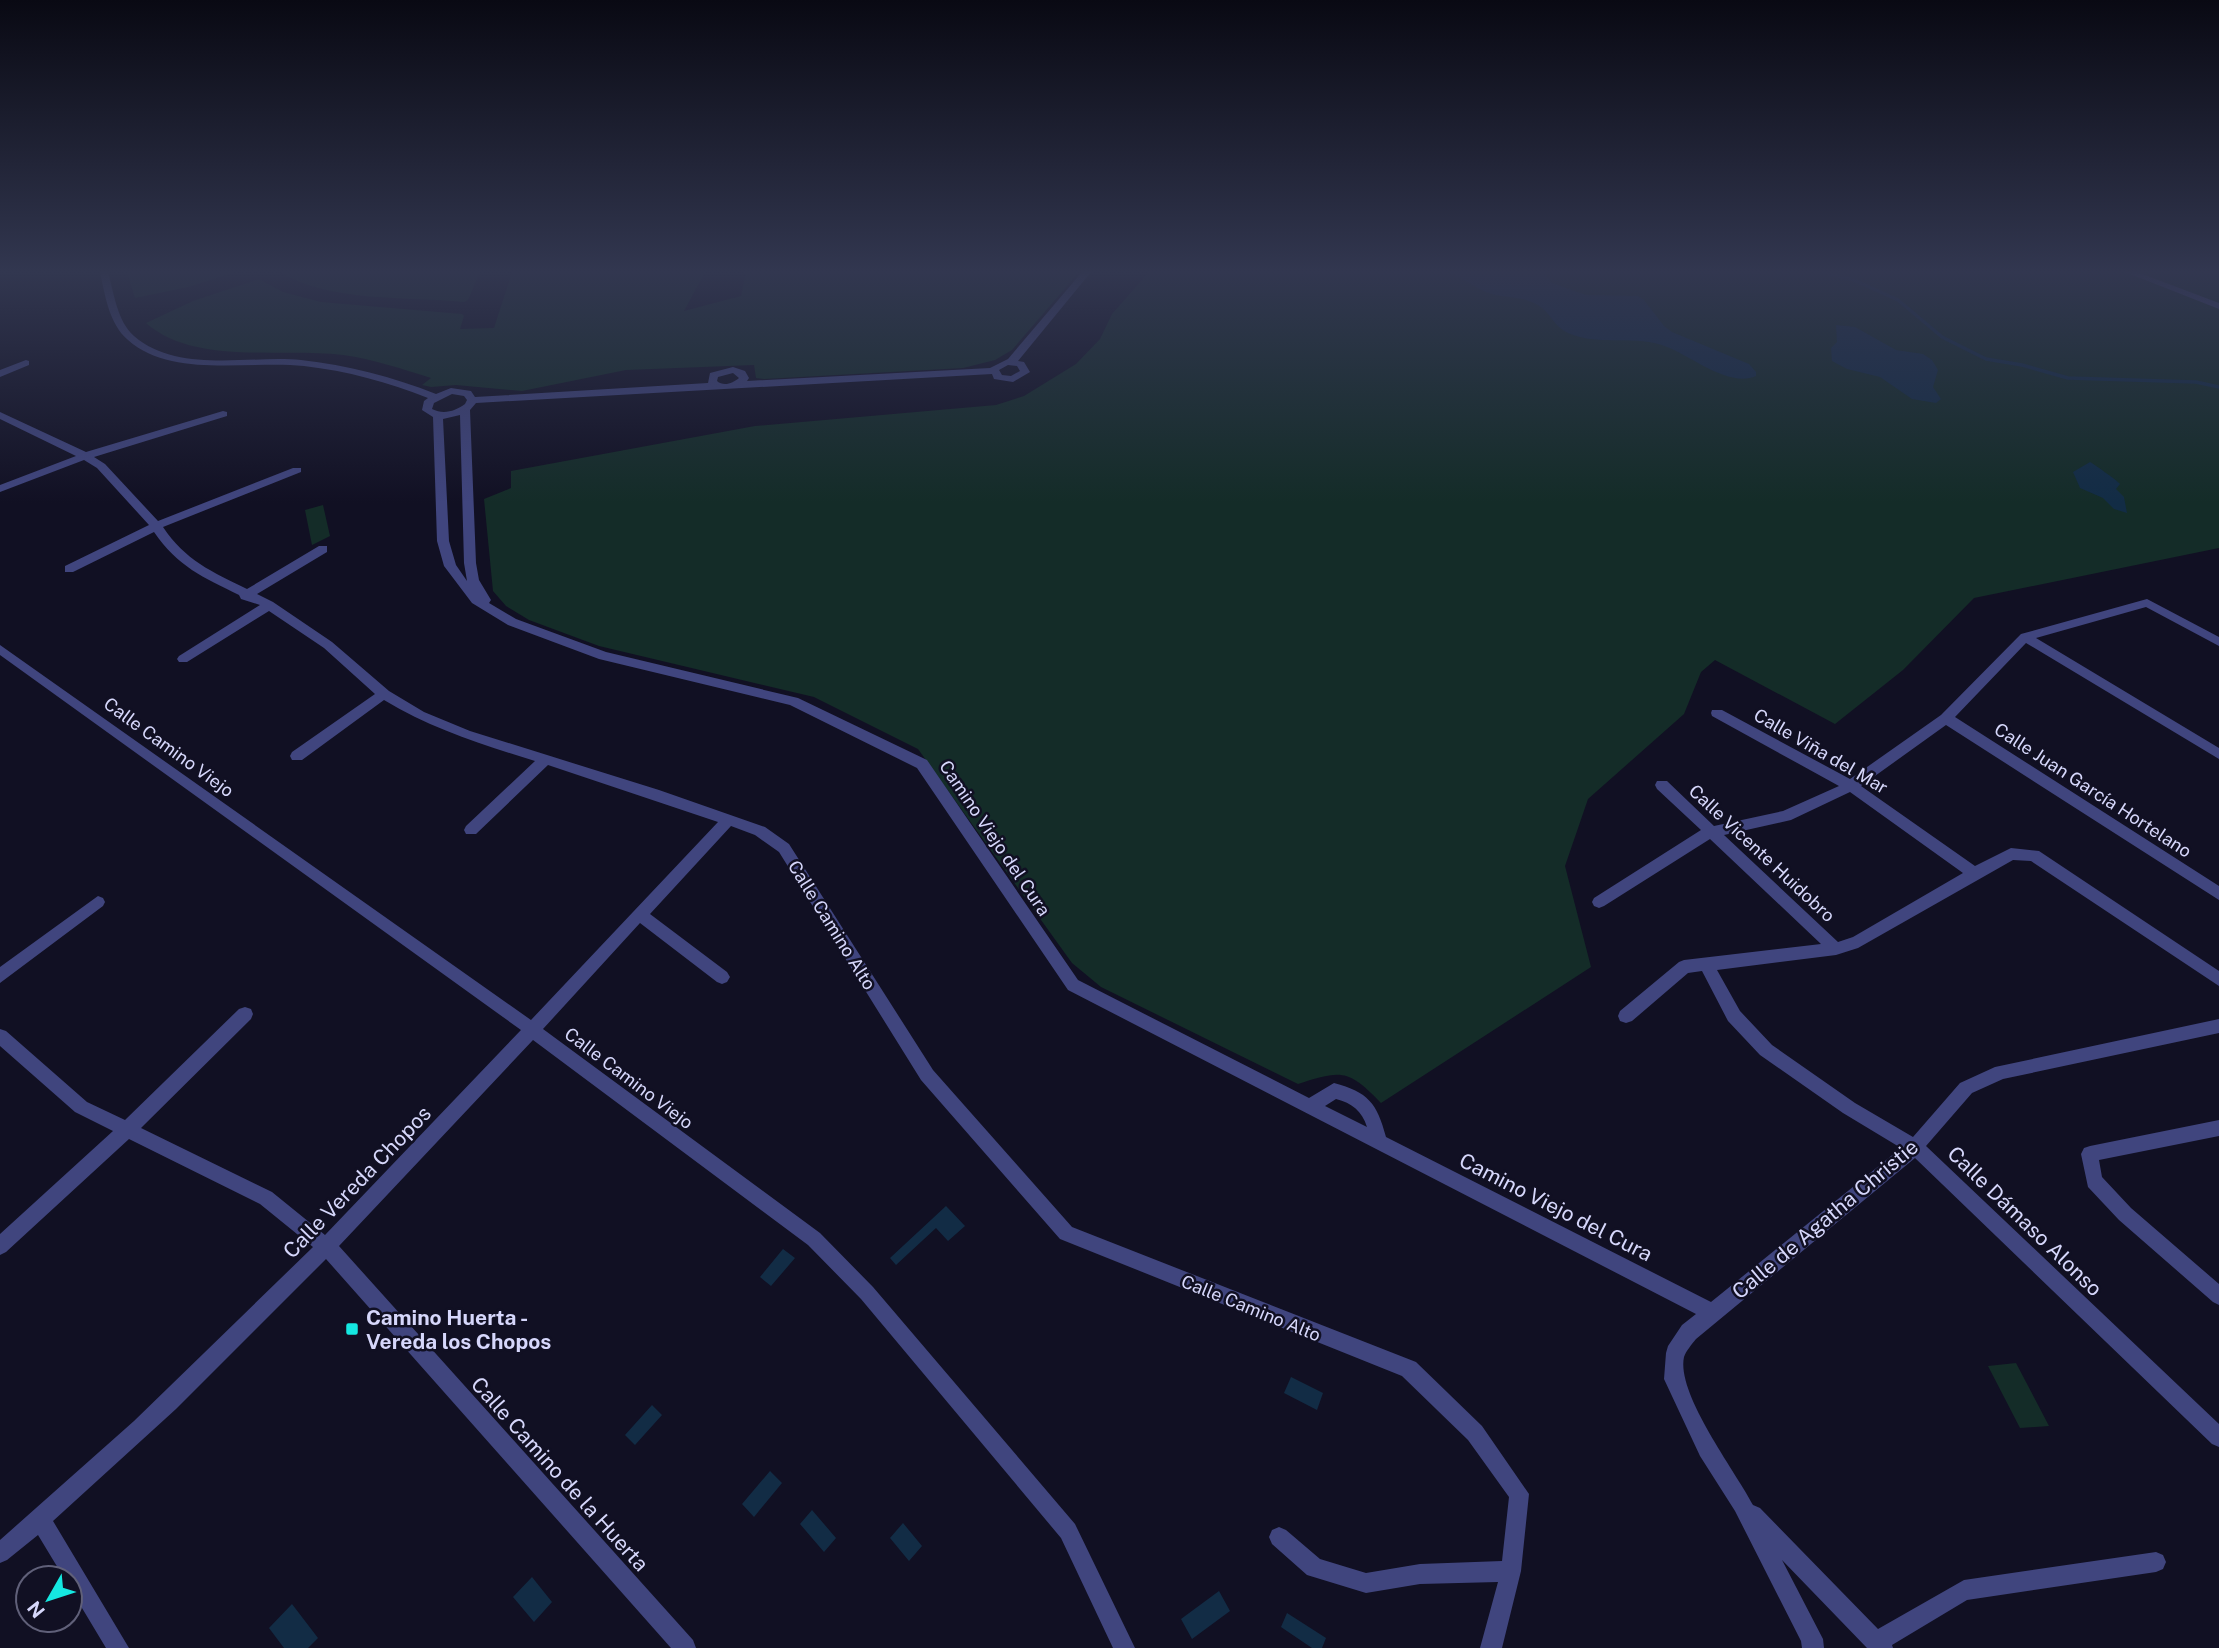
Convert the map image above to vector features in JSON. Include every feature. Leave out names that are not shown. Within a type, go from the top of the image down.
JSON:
[{"type":"street","points":[[151,349],[181,358],[221,363],[297,362],[344,368],[435,397],[460,391],[467,393],[469,405]]},
{"type":"street","points":[[1012,362],[1023,349]]},
{"type":"street","points":[[715,381],[727,388],[742,381],[994,371],[1003,379],[1023,375],[1024,366],[1012,362],[999,364],[994,371]]},
{"type":"street","points":[[0,374],[26,363]]},
{"type":"street","points":[[438,416],[447,416],[469,405],[684,388],[715,381],[733,370],[742,373],[742,381]]},
{"type":"street","name":"Camino Viejo del Cura","points":[[435,397],[429,401],[427,410],[438,416],[443,541],[450,566],[476,600],[542,635],[603,656],[793,701],[922,764],[1073,985],[1713,1313]]},
{"type":"street","name":"Camino Viejo del Cura","points":[[469,405],[470,563],[473,580],[482,597],[495,612]]},
{"type":"street","points":[[0,489],[85,456],[223,414]]},
{"type":"street","name":"Calle Camino Alto","points":[[0,415],[101,466],[156,526],[171,548],[198,570],[245,596],[268,605],[328,645],[384,694],[419,715],[465,734],[760,831],[784,848],[927,1075],[1066,1233],[1409,1369],[1475,1433],[1518,1494],[1511,1571],[1491,1648]]},
{"type":"street","points":[[69,569],[156,526],[297,470]]},
{"type":"street","points":[[245,596],[323,549]]},
{"type":"street","points":[[1599,902],[1710,832],[1786,816],[1851,786],[1947,718],[2025,637],[2147,603],[2219,642]]},
{"type":"street","points":[[183,659],[268,605]]},
{"type":"street","points":[[2025,637],[2219,754]]},
{"type":"street","name":"Calle Camino Viejo","points":[[0,649],[533,1030],[814,1239],[867,1293],[1068,1531],[1124,1648]]},
{"type":"street","points":[[298,756],[384,694]]},
{"type":"street","name":"Calle Viña del Mar","points":[[1717,713],[1851,786],[1974,873]]},
{"type":"street","name":"Calle Juan García Hortelano","points":[[1947,718],[2219,894]]},
{"type":"street","points":[[471,830],[544,760]]},
{"type":"street","name":"Calle Vicente Huidobro","points":[[1662,785],[1836,949]]},
{"type":"street","name":"Calle Vereda Chopos","points":[[0,1553],[41,1520],[142,1429],[327,1248],[727,821]]},
{"type":"street","points":[[1626,1016],[1684,967],[1836,949],[1858,942],[2011,854],[2034,855],[2219,979]]},
{"type":"street","points":[[0,976],[97,902]]},
{"type":"street","points":[[639,914],[722,977]]},
{"type":"street","name":"Calle Dámaso Alonso","points":[[1705,963],[1734,1016],[1766,1050],[1849,1108],[1914,1147],[2219,1437]]},
{"type":"street","points":[[0,1246],[126,1131],[245,1014]]},
{"type":"street","name":"Calle de Agatha Christie","points":[[1813,1648],[1812,1639],[1742,1504],[1707,1449],[1674,1379],[1675,1353],[1689,1332],[1914,1147],[1966,1088],[2001,1072],[2219,1026]]},
{"type":"street","name":"Calle Camino de la Huerta","points":[[0,1035],[81,1107],[266,1198],[327,1248],[685,1648]]},
{"type":"street","points":[[1310,1106],[1334,1091],[1355,1096],[1372,1113],[1379,1141]]},
{"type":"street","points":[[2216,1132],[2090,1154],[2094,1181],[2125,1214],[2219,1296]]},
{"type":"street","name":"Calle de Agatha Christie","points":[[1742,1504],[1880,1645],[1964,1590],[2156,1562]]},
{"type":"street","points":[[41,1520],[118,1648]]},
{"type":"street","points":[[1279,1537],[1314,1569],[1366,1583],[1420,1574],[1511,1571]]},
{"type":"green space","points":[[209,349],[1013,349],[995,360],[963,368],[764,379],[756,378],[754,365],[626,370],[522,391],[456,385],[431,387],[422,385],[431,378],[343,355]]},
{"type":"green space","points":[[1090,349],[2219,349],[2219,548],[1974,598],[1903,670],[1835,724],[1715,660],[1701,672],[1684,714],[1588,799],[1565,866],[1591,967],[1381,1103],[1352,1078],[1344,1076],[1325,1076],[1298,1084],[1101,987],[1072,963],[918,749],[814,697],[599,646],[529,620],[506,606],[493,591],[484,499],[511,488],[511,471],[755,426],[996,405],[1024,396],[1076,364]]},
{"type":"green space","points":[[323,505],[330,536],[312,545],[305,510]]},
{"type":"green space","points":[[2016,1363],[2049,1426],[2020,1428],[1988,1366]]},
{"type":"water","points":[[1672,349],[1713,349],[1749,364],[1756,376],[1734,378],[1710,369]]},
{"type":"water","points":[[1831,349],[1894,349],[1923,354],[1932,360],[1938,370],[1933,387],[1941,399],[1936,403],[1912,399],[1880,377],[1847,369],[1832,361]]},
{"type":"water","points":[[2090,462],[2120,484],[2116,489],[2124,497],[2127,513],[2114,509],[2103,498],[2080,488],[2073,472]]},
{"type":"water","points":[[946,1206],[965,1226],[948,1241],[936,1228],[896,1265],[890,1258]]},
{"type":"water","points":[[783,1249],[795,1258],[771,1286],[760,1277]]},
{"type":"water","points":[[1291,1377],[1323,1393],[1317,1410],[1284,1393]]},
{"type":"water","points":[[652,1405],[662,1415],[635,1445],[625,1435]]},
{"type":"water","points":[[770,1471],[782,1483],[754,1517],[742,1504]]},
{"type":"water","points":[[812,1510],[836,1538],[824,1552],[800,1524]]},
{"type":"water","points":[[903,1523],[922,1546],[909,1561],[890,1538]]},
{"type":"water","points":[[532,1577],[552,1602],[534,1622],[513,1597]]},
{"type":"water","points":[[1219,1591],[1230,1611],[1192,1639],[1181,1619]]},
{"type":"water","points":[[292,1604],[318,1638],[308,1648],[284,1648],[269,1628]]},
{"type":"water","points":[[1287,1613],[1326,1638],[1322,1648],[1312,1648],[1281,1627]]},
{"type":"waterway","points":[[1966,349],[1986,359],[2022,365],[2068,378],[2196,382],[2219,387]]},
{"type":"place","name":"Camino Huerta - Vereda los Chopos","points":[[352,1329]]}]
